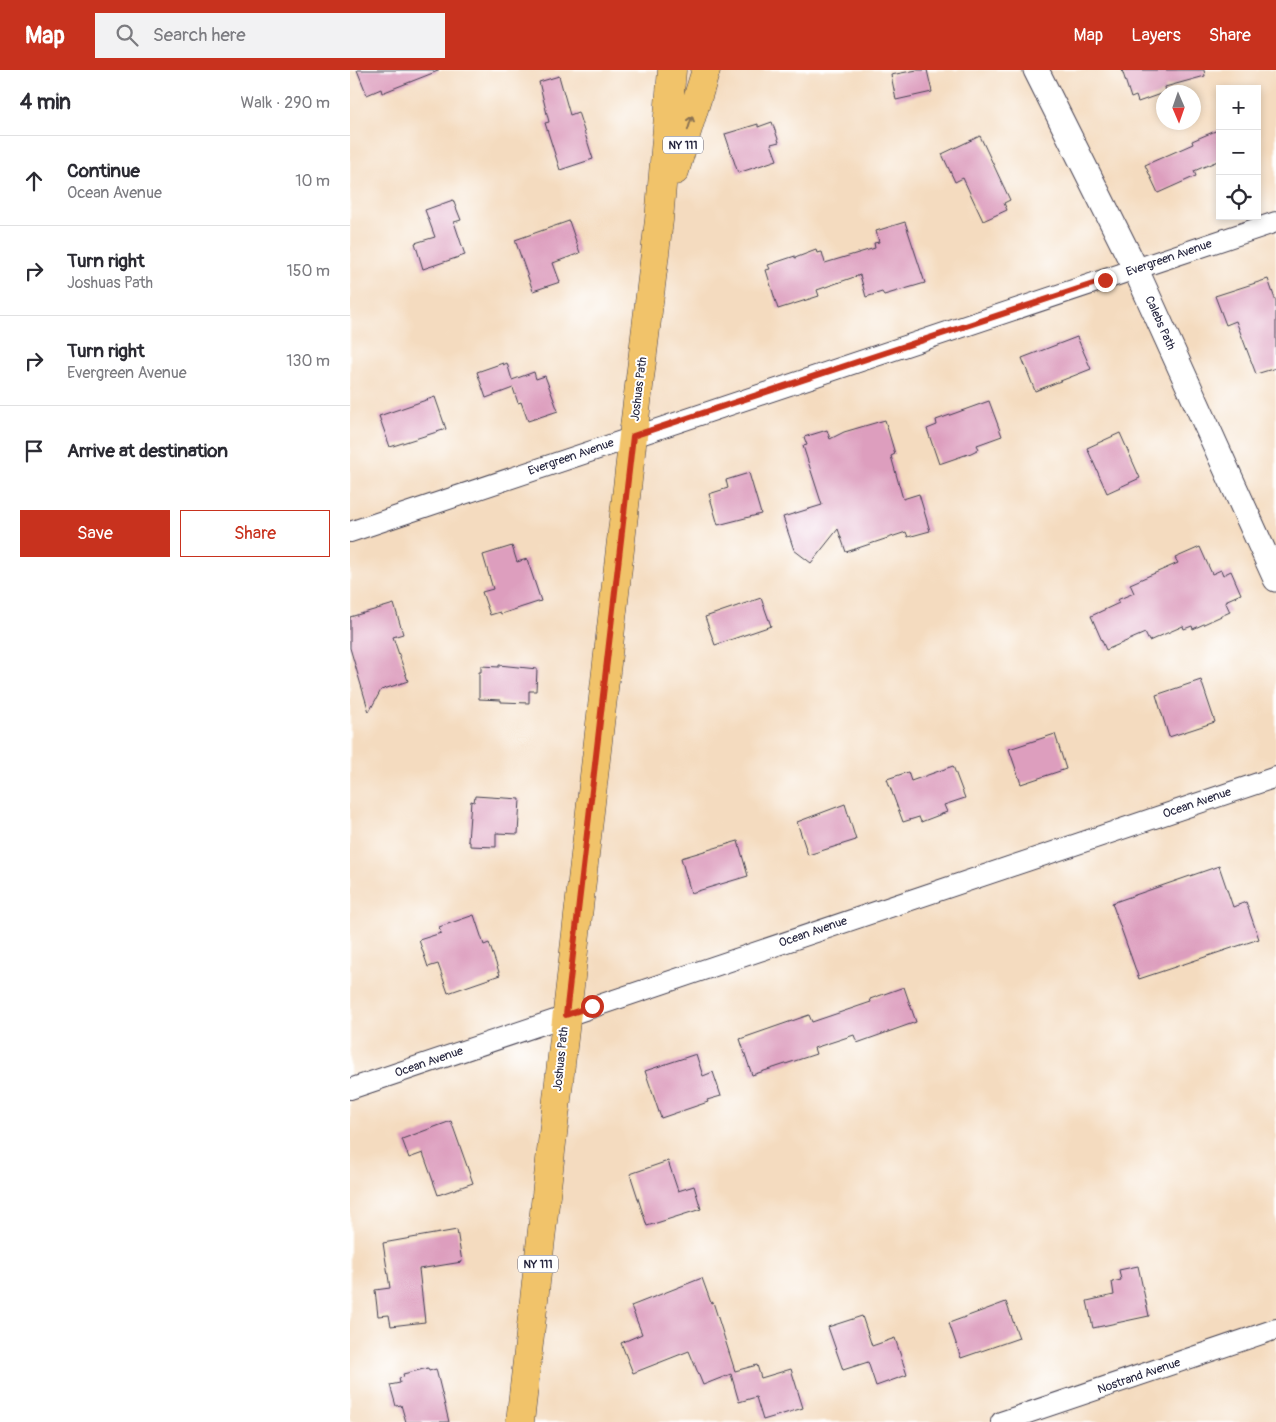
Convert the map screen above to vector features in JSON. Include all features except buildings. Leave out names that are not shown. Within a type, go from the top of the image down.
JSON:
[{"type":"main road","name":"Joshuas Path","points":[[520,1422],[659,220],[672,70]]},
{"type":"main road","name":"Joshuas Path","points":[[659,220],[706,70]]},
{"type":"street","name":"Calebs Path","points":[[1036,70],[1136,270],[1276,579]]},
{"type":"street","name":"Evergreen Avenue","points":[[350,532],[1276,222]]},
{"type":"street","name":"Ocean Avenue","points":[[350,1089],[1276,777]]},
{"type":"street","name":"Nostrand Avenue","points":[[1001,1422],[1276,1329]]},
{"type":"route","points":[[592,1006],[566,1015],[633,436],[1105,280]]}]
